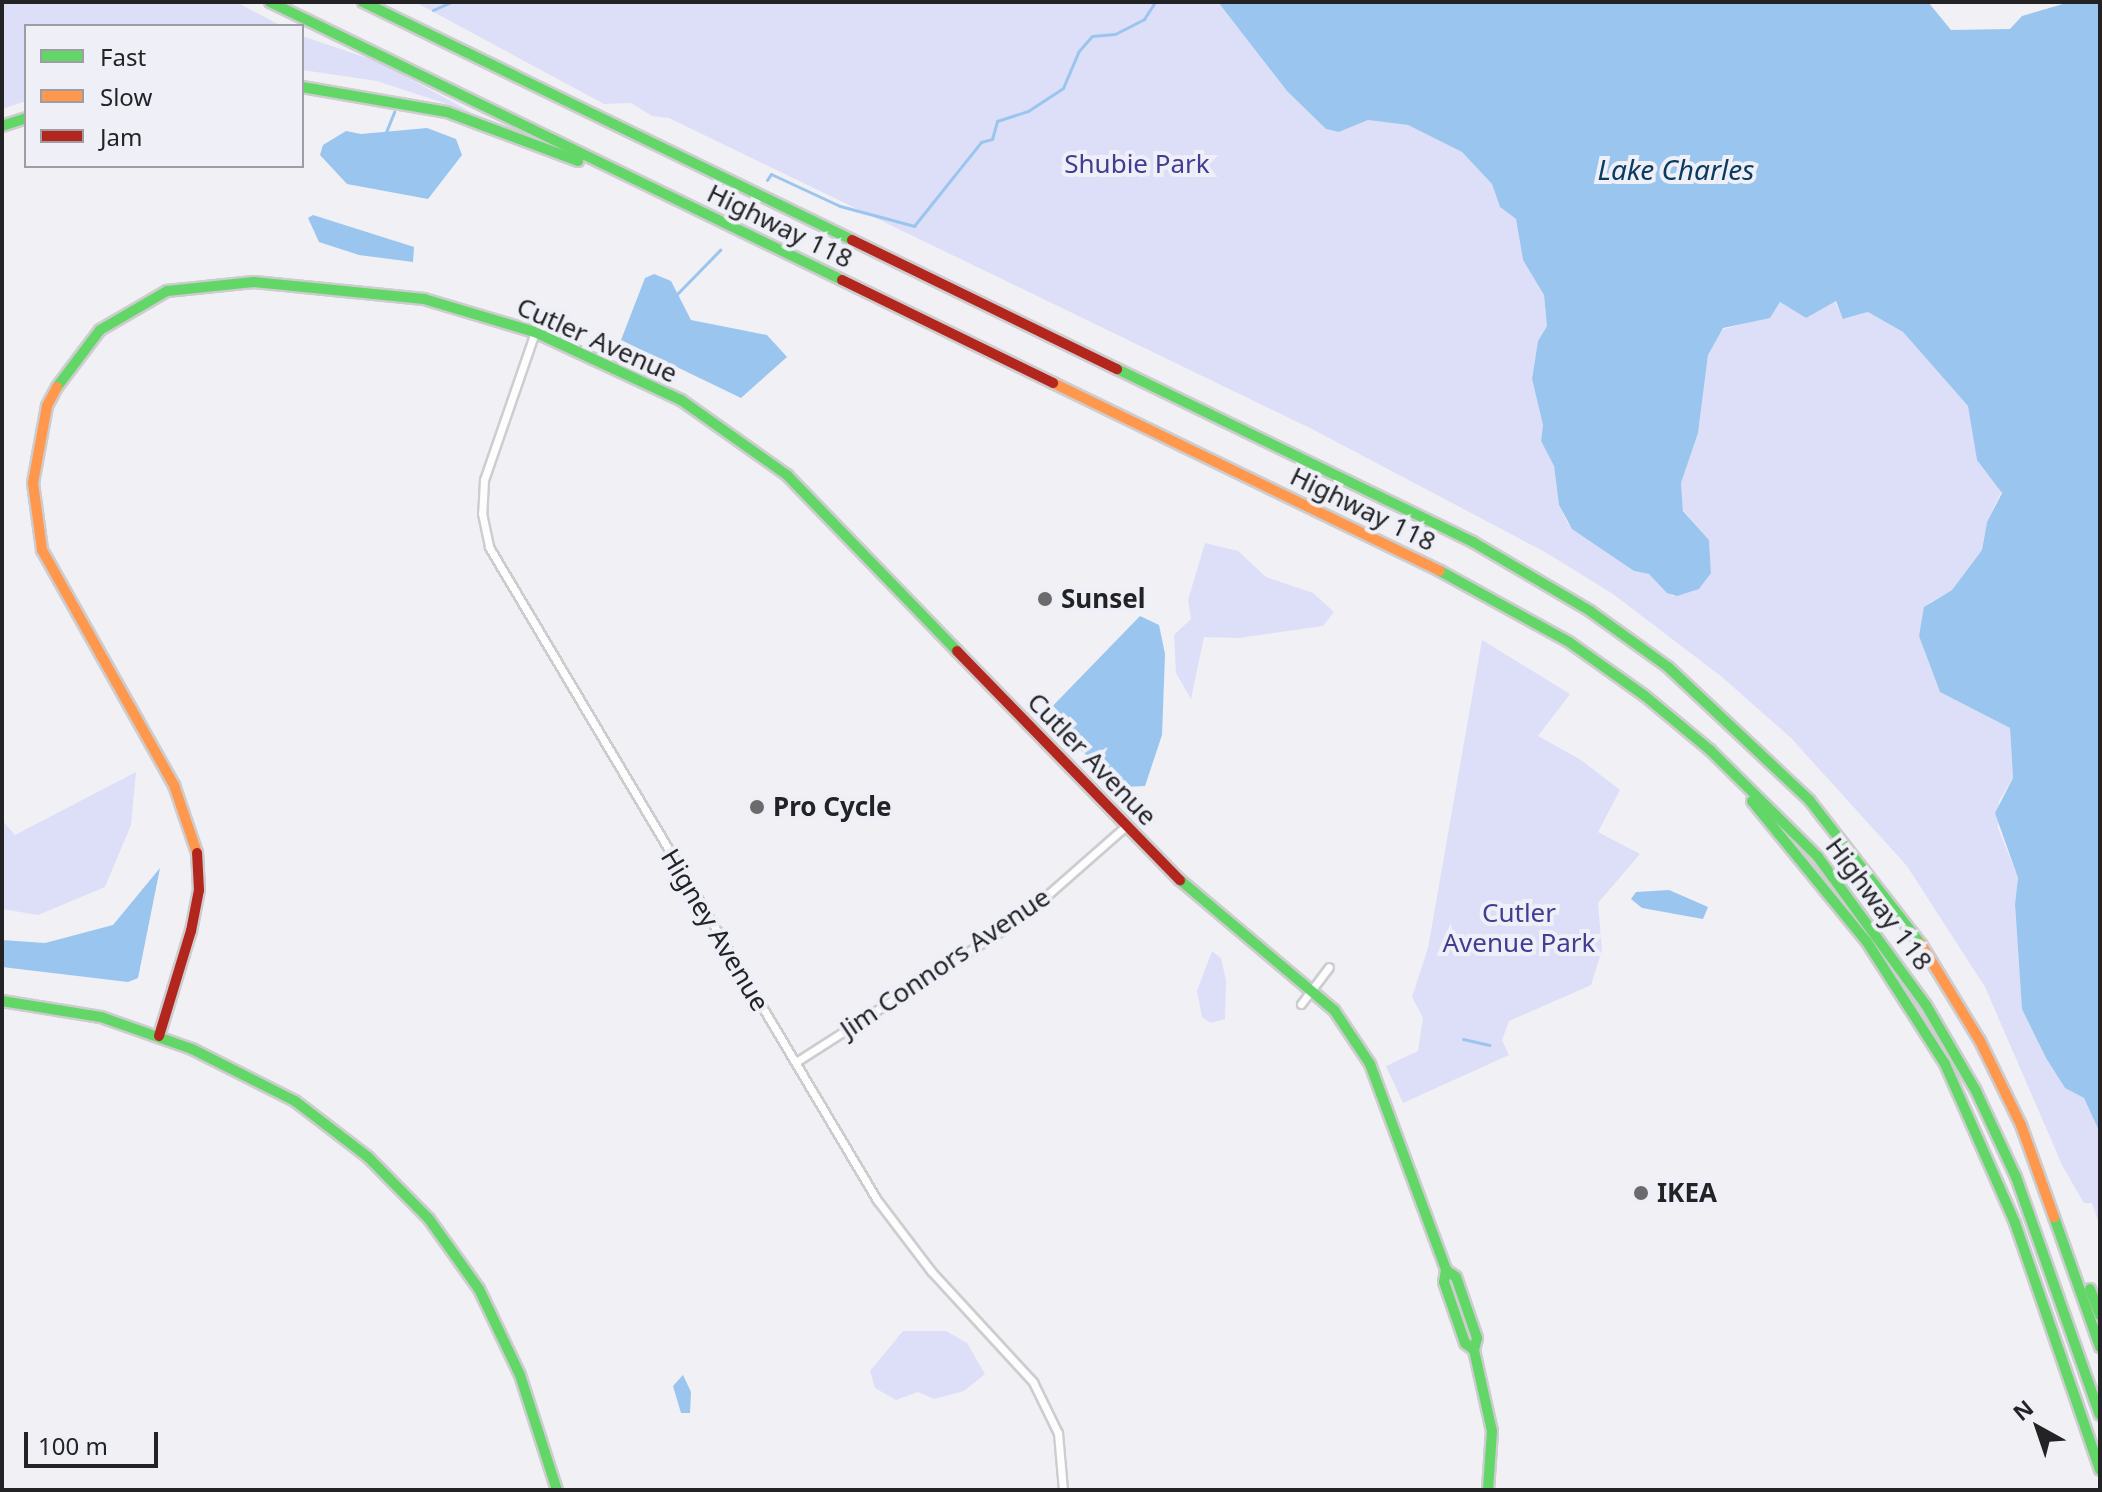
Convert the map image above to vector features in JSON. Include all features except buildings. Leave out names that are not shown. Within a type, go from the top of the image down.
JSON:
[{"type":"main road","name":"Highway 118","points":[[270,2],[1487,595],[1581,650],[1678,722],[1818,857],[1878,933],[1943,1030],[2022,1190],[2100,1415]]},
{"type":"main road","name":"Highway 118","points":[[363,2],[1495,554],[1590,611],[1659,660],[1777,765],[1872,874],[1965,1014],[2038,1167],[2100,1347]]},
{"type":"main road","points":[[373,2],[439,38]]},
{"type":"main road","points":[[304,87],[395,99],[499,129],[792,256]]},
{"type":"main road","points":[[2,126],[24,119]]},
{"type":"main road","name":"Cutler Avenue","points":[[159,1036],[191,931],[199,890],[197,852],[174,785],[42,550],[32,509],[35,452],[58,386],[78,354],[120,314],[167,291],[214,282],[330,285],[424,299],[535,332],[681,400],[802,487],[1188,889],[1313,989],[1343,1021],[1370,1064],[1446,1270],[1444,1282],[1461,1330],[1474,1350],[1492,1431],[1488,1490]]},
{"type":"main road","points":[[1678,722],[1837,901],[1930,1038],[1999,1184],[2098,1465],[2100,1481]]},
{"type":"main road","points":[[1777,765],[1815,797],[1877,869],[1964,997],[2027,1122],[2100,1315]]},
{"type":"main road","points":[[2,1001],[101,1017],[159,1036],[270,1086],[320,1117],[409,1197],[479,1289],[520,1375],[557,1490]]},
{"type":"street","name":"Higney Avenue","points":[[535,332],[484,480],[482,513],[489,547],[900,1234],[1033,1382],[1058,1433],[1063,1490]]},
{"type":"street","name":"Jim Connors Avenue","points":[[796,1062],[1020,919],[1126,826]]},
{"type":"street","points":[[1301,1004],[1329,967]]},
{"type":"green space","points":[[2,2],[236,2],[278,24],[24,24],[24,102],[2,109]]},
{"type":"green space","name":"Shubie Park","points":[[415,2],[1218,2],[1287,91],[1326,129],[1339,132],[1368,120],[1408,125],[1462,152],[1492,184],[1500,207],[1516,219],[1523,260],[1544,295],[1547,326],[1538,341],[1532,379],[1543,425],[1541,441],[1554,466],[1559,505],[1568,524],[1634,571],[1649,574],[1673,596],[1700,588],[1711,572],[1709,540],[1683,510],[1681,483],[1698,433],[1708,355],[1721,330],[1772,315],[1780,302],[1806,318],[1834,301],[1845,319],[1868,312],[1903,332],[1970,408],[1977,460],[2002,490],[1987,522],[1982,550],[1952,590],[1929,603],[1919,635],[1940,692],[2010,728],[2013,778],[1999,801],[1998,828],[2018,878],[2015,904],[2022,1008],[2046,1058],[2065,1088],[2084,1098],[2100,1133],[2100,1227],[2092,1203],[2084,1203],[2063,1167],[1985,987],[1907,866],[1791,738],[1722,677],[1613,594],[1545,552],[1312,429],[669,118],[652,116],[631,103],[604,104]]},
{"type":"green space","points":[[304,37],[379,62],[471,112],[377,81],[304,70]]},
{"type":"green space","points":[[1205,543],[1238,551],[1266,577],[1313,593],[1334,612],[1323,626],[1239,638],[1204,637],[1191,699],[1176,673],[1174,635],[1191,619],[1188,600]]},
{"type":"green space","name":"Cutler Avenue Park","points":[[1482,640],[1570,694],[1538,736],[1581,760],[1620,790],[1598,832],[1640,854],[1598,903],[1602,950],[1591,985],[1509,1021],[1502,1040],[1509,1055],[1403,1103],[1386,1066],[1418,1051],[1423,1018],[1412,997],[1428,948]]},
{"type":"green space","points":[[136,772],[131,825],[105,887],[38,915],[2,909],[2,820],[15,835]]},
{"type":"green space","points":[[1212,951],[1221,958],[1226,980],[1225,1019],[1211,1023],[1202,1017],[1197,991]]},
{"type":"green space","points":[[903,1331],[946,1331],[967,1343],[985,1374],[964,1391],[934,1399],[918,1392],[896,1400],[875,1388],[870,1371]]},
{"type":"water","name":"Lake Charles","points":[[1218,2],[1928,2],[1951,30],[2010,29],[2022,16],[2070,2],[2100,2],[2100,1133],[2084,1098],[2065,1088],[2046,1058],[2022,1009],[2015,904],[2018,878],[1995,813],[2013,778],[2010,728],[1940,692],[1919,636],[1924,607],[1952,590],[1982,550],[1987,522],[2002,493],[1977,460],[1968,406],[1903,332],[1868,312],[1843,319],[1836,301],[1806,318],[1780,302],[1770,318],[1723,328],[1708,355],[1698,433],[1681,483],[1683,511],[1709,540],[1711,573],[1699,589],[1677,596],[1667,593],[1649,574],[1634,571],[1572,529],[1559,505],[1554,466],[1541,441],[1543,425],[1532,379],[1538,341],[1547,326],[1544,295],[1523,260],[1516,219],[1500,207],[1492,184],[1462,152],[1408,125],[1368,120],[1339,132],[1326,129],[1287,91]]},
{"type":"water","points":[[427,128],[456,139],[462,155],[428,199],[347,184],[320,155],[323,145],[346,131],[361,134]]},
{"type":"water","points":[[313,215],[414,247],[413,262],[359,255],[319,242],[308,218]]},
{"type":"water","points":[[654,274],[671,281],[691,320],[767,335],[787,357],[741,398],[621,340],[645,278]]},
{"type":"water","points":[[1140,616],[1159,625],[1165,654],[1162,735],[1145,786],[1124,787],[1042,717]]},
{"type":"water","points":[[160,868],[138,978],[128,982],[2,967],[2,940],[45,943],[113,925]]},
{"type":"water","points":[[1669,890],[1708,907],[1703,919],[1642,908],[1631,899],[1636,892]]},
{"type":"water","points":[[683,1375],[691,1392],[690,1413],[681,1413],[673,1386]]},
{"type":"waterway","points":[[433,10],[451,2]]},
{"type":"waterway","points":[[767,180],[771,174],[840,206],[914,226],[981,142],[992,139],[997,121],[1028,111],[1063,88],[1078,52],[1092,36],[1115,34],[1144,19],[1155,2]]},
{"type":"waterway","points":[[386,132],[394,112]]},
{"type":"waterway","points":[[677,294],[720,250]]},
{"type":"waterway","points":[[1463,1039],[1489,1045]]},
{"type":"traffic: fast","points":[[270,2],[842,280]]},
{"type":"traffic: fast","points":[[363,2],[852,240]]},
{"type":"traffic: fast","points":[[304,87],[447,112],[578,161]]},
{"type":"traffic: fast","points":[[2,126],[24,119]]},
{"type":"traffic: fast","points":[[57,387],[100,330],[167,291],[254,282],[424,299],[535,332],[681,400],[787,475],[957,651]]},
{"type":"traffic: fast","points":[[1117,369],[1473,542],[1590,611],[1668,667],[1810,801],[1921,944]]},
{"type":"traffic: fast","points":[[1440,571],[1569,642],[1645,696],[1710,750],[1818,857],[1926,1005],[1976,1091],[2016,1177],[2100,1415]]},
{"type":"traffic: fast","points":[[1752,801],[1867,942],[1945,1064],[2015,1223],[2100,1470]]},
{"type":"traffic: fast","points":[[1180,880],[1334,1010],[1370,1064],[1446,1270],[1444,1282],[1465,1343],[1474,1350]]},
{"type":"traffic: fast","points":[[2,1001],[101,1017],[192,1049],[295,1101],[368,1157],[429,1219],[479,1289],[520,1375],[557,1490]]},
{"type":"traffic: fast","points":[[2054,1217],[2100,1347]]},
{"type":"traffic: fast","points":[[1446,1270],[1456,1277],[1477,1338],[1474,1350],[1492,1431],[1488,1490]]},
{"type":"traffic: fast","points":[[2090,1289],[2100,1315]]},
{"type":"traffic: slow","points":[[1053,383],[1440,571]]},
{"type":"traffic: slow","points":[[57,387],[47,406],[33,483],[42,550],[174,785],[197,853]]},
{"type":"traffic: slow","points":[[1921,944],[1980,1041],[2021,1125],[2054,1217]]},
{"type":"traffic: jam","points":[[852,240],[1117,369]]},
{"type":"traffic: jam","points":[[842,280],[1053,383]]},
{"type":"traffic: jam","points":[[957,651],[1180,880]]},
{"type":"traffic: jam","points":[[159,1036],[191,931],[199,890],[197,853]]},
{"type":"place","name":"Sunsel","points":[[1045,599]]},
{"type":"place","name":"Pro Cycle","points":[[757,807]]},
{"type":"place","name":"IKEA","points":[[1641,1193]]}]
